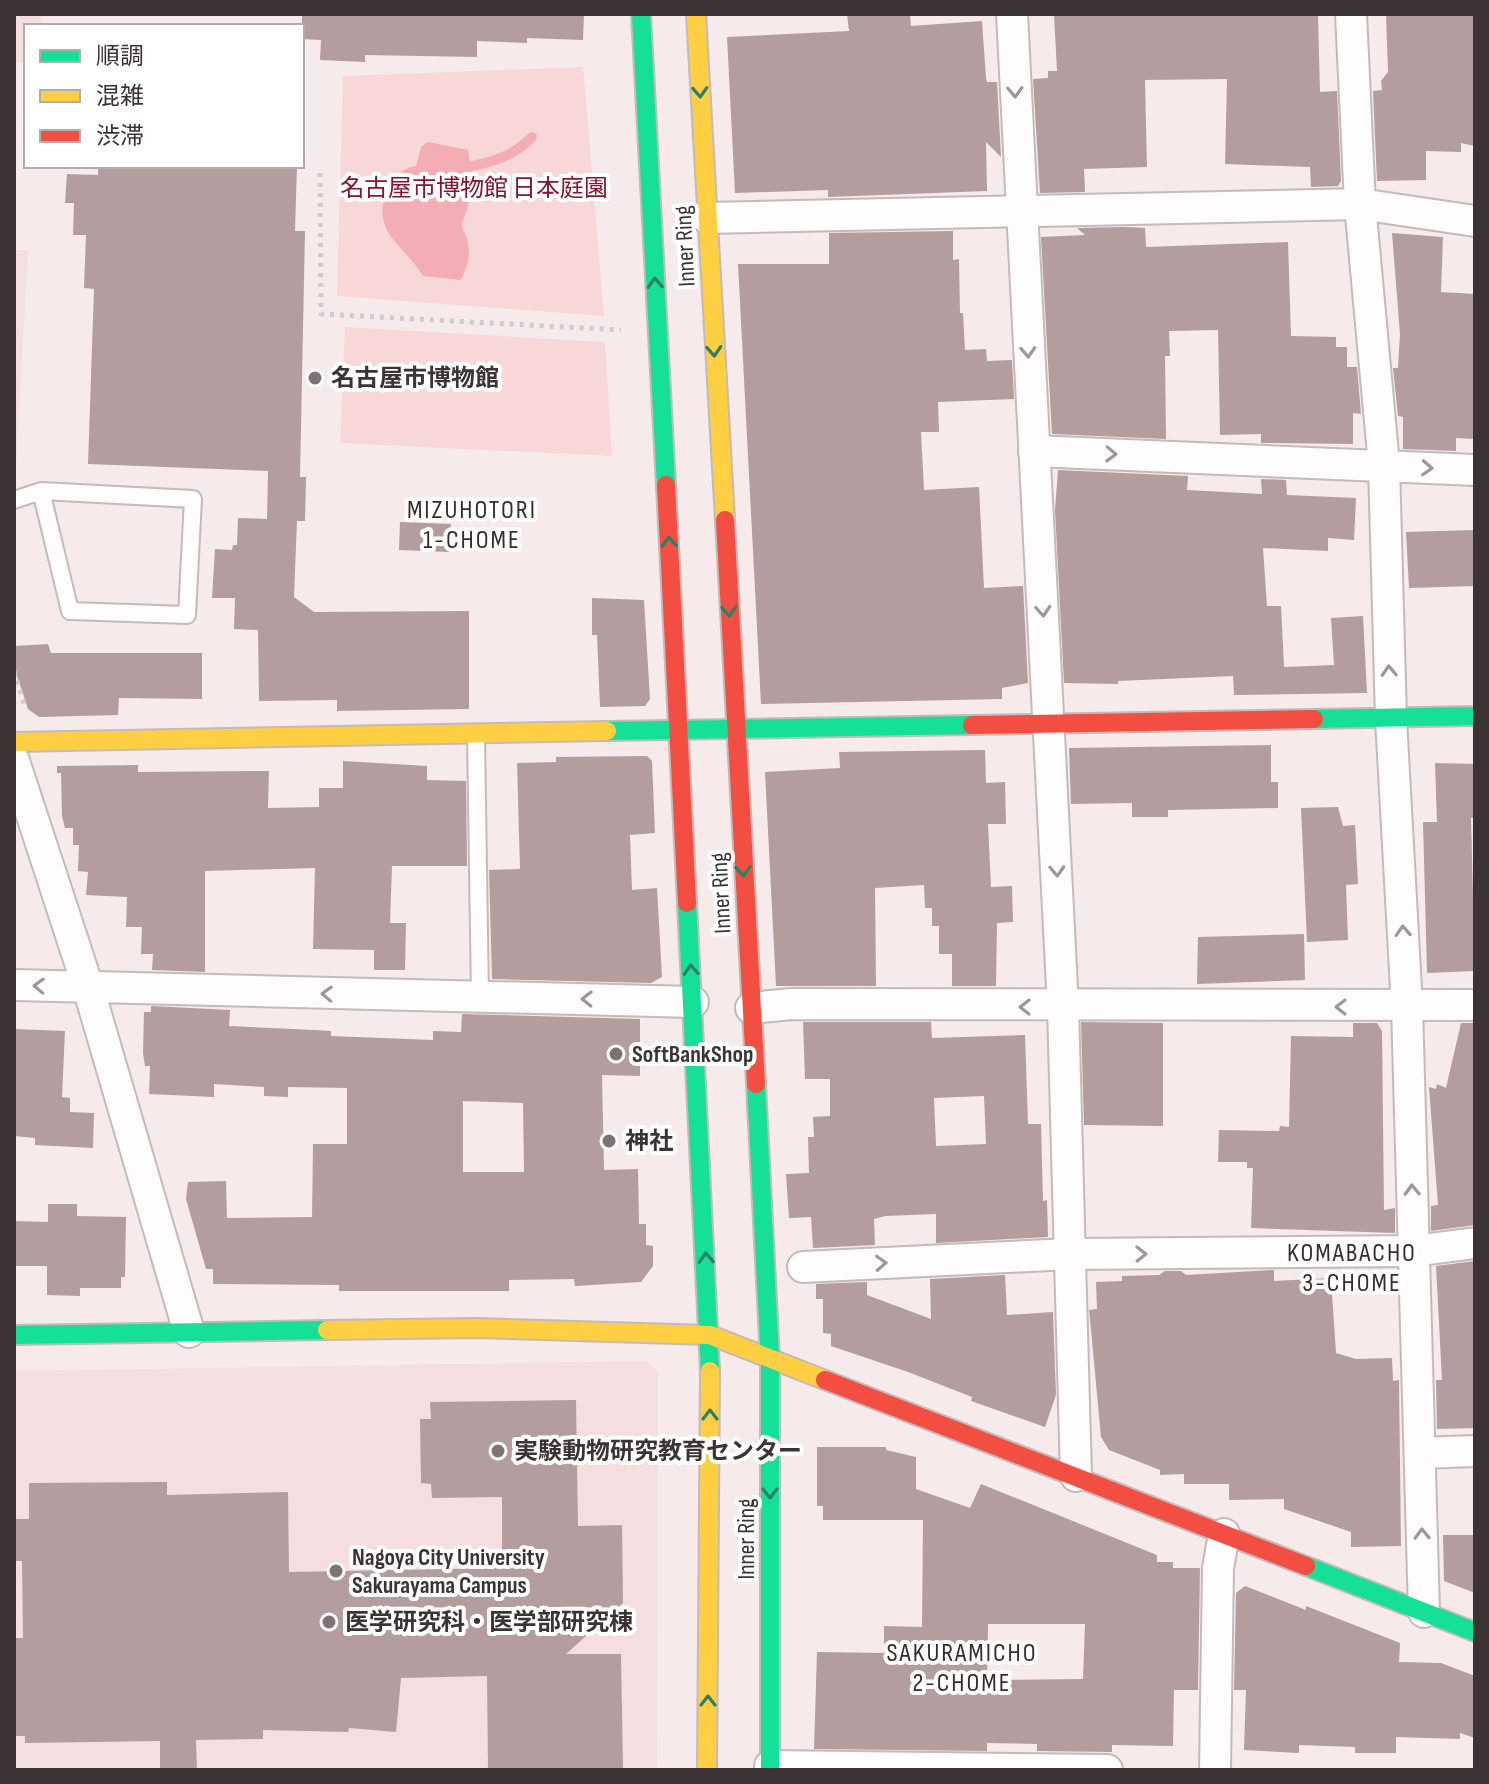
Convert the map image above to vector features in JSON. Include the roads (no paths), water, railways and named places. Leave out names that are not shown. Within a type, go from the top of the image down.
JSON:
[{"type":"main road","name":"Inner Ring","points":[[641,14],[710,1335],[707,1770]]},
{"type":"main road","name":"Inner Ring","points":[[696,14],[770,1359],[770,1768]]},
{"type":"main road","points":[[14,742],[679,732],[1050,721],[1475,716]]},
{"type":"main road","points":[[14,1335],[477,1328],[710,1335],[1475,1632]]},
{"type":"street","points":[[1012,14],[1063,1007],[1076,1476]]},
{"type":"street","points":[[1351,14],[1360,204],[1384,465],[1391,719],[1407,1007],[1424,1612]]},
{"type":"street","points":[[707,218],[1360,204],[1475,221]]},
{"type":"street","points":[[1034,451],[1475,470]]},
{"type":"street","points":[[14,761],[88,987],[189,1332]]},
{"type":"street","points":[[14,985],[693,1002]]},
{"type":"street","points":[[751,1008],[792,1004],[1063,1007],[1475,1005]]},
{"type":"street","points":[[803,1267],[1070,1254],[1414,1251],[1475,1243]]},
{"type":"street","points":[[1420,1453],[1475,1451]]},
{"type":"street","points":[[1215,1770],[1218,1568],[1224,1534]]},
{"type":"street","points":[[770,1768],[1107,1770]]},
{"type":"lane","points":[[14,500],[41,491],[193,499],[187,615],[70,611],[41,491]]},
{"type":"lane","points":[[476,735],[480,998]]},
{"type":"waterway","points":[[459,169],[507,155],[532,137]]},
{"type":"place","name":"名古屋市博物館","points":[[315,378]]},
{"type":"place","name":"SoftBankShop","points":[[616,1054]]},
{"type":"place","name":"神社","points":[[609,1141]]},
{"type":"place","name":"実験動物研究教育センター","points":[[498,1451]]},
{"type":"place","name":"Nagoya City University Sakurayama Campus","points":[[336,1571]]},
{"type":"place","name":"医学研究科・医学部研究棟","points":[[329,1622]]},
{"type":"district","name":"MIZUHOTORI 1-CHOME","points":[[472,525]]},
{"type":"district","name":"KOMABACHO 3-CHOME","points":[[1352,1268]]},
{"type":"district","name":"SAKURAMICHO 2-CHOME","points":[[962,1668]]},
{"type":"park label","name":"名古屋市博物館 日本庭園","points":[[474,188]]}]
